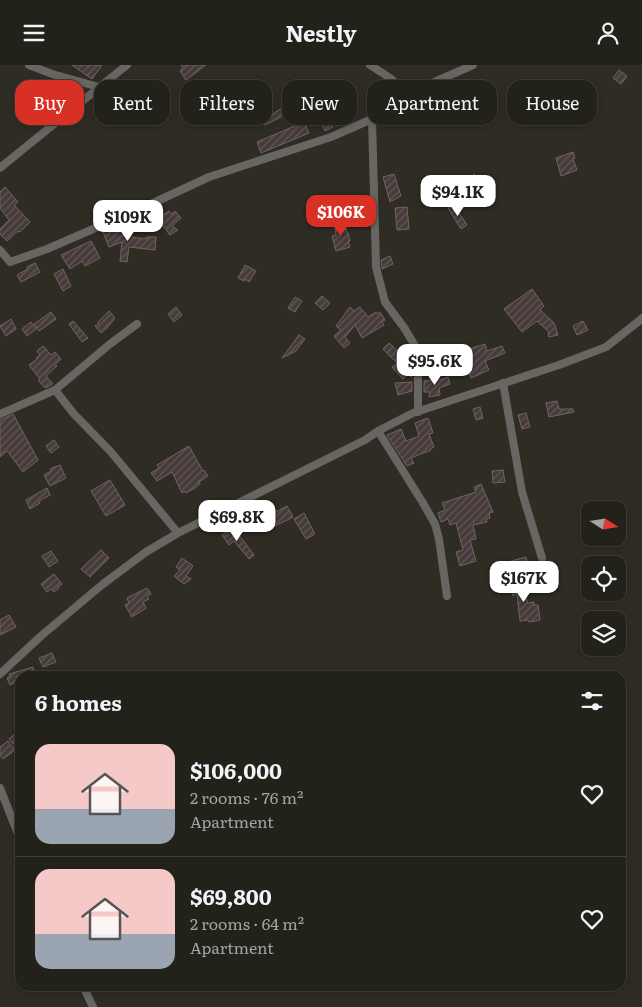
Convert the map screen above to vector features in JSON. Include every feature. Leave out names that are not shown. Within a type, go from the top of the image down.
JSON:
[{"type":"street","points":[[29,65],[52,75],[94,86]]},
{"type":"street","points":[[108,80],[127,65]]},
{"type":"street","points":[[370,65],[392,80]]},
{"type":"street","points":[[439,80],[474,65]]},
{"type":"street","points":[[0,168],[94,91]]},
{"type":"street","points":[[0,250],[10,262],[153,203],[209,177],[331,137],[367,121]]},
{"type":"street","points":[[372,125],[376,267],[385,302],[405,329],[418,351],[418,411]]},
{"type":"street","points":[[0,674],[41,636],[103,584],[146,552],[178,533],[365,440],[378,431],[418,411],[559,365],[606,347],[639,325],[642,317]]},
{"type":"street","points":[[0,414],[55,390],[137,324]]},
{"type":"street","points":[[503,383],[522,491],[542,559]]},
{"type":"street","points":[[55,390],[74,414],[112,452],[178,533]]},
{"type":"street","points":[[378,431],[424,503],[435,524],[447,596]]},
{"type":"street","points":[[1,794],[15,827]]},
{"type":"street","points":[[85,991],[93,1007]]},
{"type":"building","points":[[72,65],[102,65],[92,79]]},
{"type":"building","points":[[181,65],[206,65],[186,80],[180,71],[183,68]]},
{"type":"building","points":[[619,70],[627,76],[621,84],[613,78]]},
{"type":"building","points":[[282,108],[282,116],[272,122],[272,114]]},
{"type":"building","points":[[297,125],[305,125],[309,133],[261,153],[257,142]]},
{"type":"building","points":[[322,125],[332,125],[333,127],[325,131]]},
{"type":"building","points":[[573,152],[575,158],[573,159],[577,170],[561,176],[556,158]]},
{"type":"building","points":[[394,174],[401,196],[390,202],[383,177]]},
{"type":"building","points":[[474,174],[485,185],[477,194],[466,183]]},
{"type":"building","points":[[5,187],[18,202],[14,205],[30,222],[7,241],[0,234],[0,229],[9,220],[0,208],[0,192]]},
{"type":"building","points":[[454,205],[467,225],[461,229],[448,208]]},
{"type":"building","points":[[407,207],[409,229],[397,230],[395,208]]},
{"type":"building","points":[[169,211],[172,214],[175,211],[181,218],[172,226],[178,230],[170,235],[156,216],[160,217]]},
{"type":"building","points":[[345,222],[350,247],[336,251],[332,236],[336,235],[334,224]]},
{"type":"building","points":[[119,225],[124,236],[146,239],[146,237],[156,237],[155,250],[129,247],[127,262],[120,261],[122,242],[109,247],[103,232]]},
{"type":"building","points":[[91,241],[100,258],[85,266],[82,261],[70,269],[61,255]]},
{"type":"building","points":[[390,256],[393,264],[382,269],[381,260]]},
{"type":"building","points":[[35,263],[40,272],[21,282],[17,275]]},
{"type":"building","points":[[245,265],[256,271],[249,282],[238,278]]},
{"type":"building","points":[[63,269],[71,286],[63,291],[54,274]]},
{"type":"building","points":[[532,289],[544,306],[540,310],[554,323],[558,335],[549,337],[548,331],[537,321],[522,332],[504,309]]},
{"type":"building","points":[[322,296],[330,303],[323,310],[315,303]]},
{"type":"building","points":[[295,297],[302,301],[295,312],[288,308]]},
{"type":"building","points":[[176,307],[182,315],[174,322],[168,314]]},
{"type":"building","points":[[350,307],[354,311],[360,307],[368,317],[376,312],[377,314],[380,312],[385,320],[382,322],[384,325],[362,338],[355,325],[345,337],[350,343],[344,348],[334,336],[341,330],[336,326]]},
{"type":"building","points":[[109,311],[115,318],[101,333],[95,326]]},
{"type":"building","points":[[51,312],[56,319],[39,331],[34,324]]},
{"type":"building","points":[[11,319],[16,329],[6,336],[0,326]]},
{"type":"building","points":[[73,321],[88,338],[82,342],[69,324]]},
{"type":"building","points":[[583,321],[588,330],[577,335],[573,326]]},
{"type":"building","points":[[31,322],[36,329],[27,336],[22,329]]},
{"type":"building","points":[[299,335],[305,339],[296,351],[282,358]]},
{"type":"building","points":[[389,343],[398,351],[412,371],[411,377],[408,374],[403,379],[392,367],[397,363],[383,349]]},
{"type":"building","points":[[485,344],[487,351],[502,346],[505,353],[485,361],[489,370],[471,378],[467,368],[451,376],[447,367],[471,355],[469,349]]},
{"type":"building","points":[[43,346],[51,355],[55,352],[61,359],[55,365],[57,366],[46,376],[53,384],[45,388],[29,365],[40,355],[37,351]]},
{"type":"building","points":[[448,377],[450,384],[439,388],[440,395],[429,397],[430,392],[424,392],[424,381],[434,380],[434,382]]},
{"type":"building","points":[[412,382],[412,391],[398,395],[395,383]]},
{"type":"building","points":[[557,401],[559,409],[573,409],[574,412],[549,417],[546,403]]},
{"type":"building","points":[[480,407],[483,418],[476,420],[473,409]]},
{"type":"building","points":[[526,413],[530,427],[522,429],[518,415]]},
{"type":"building","points":[[13,414],[38,460],[23,472],[7,451],[0,457],[0,420]]},
{"type":"building","points":[[428,418],[433,433],[429,434],[434,447],[411,458],[414,463],[407,466],[387,435],[401,429],[406,441],[419,436],[415,423]]},
{"type":"building","points":[[54,440],[59,447],[51,453],[46,446]]},
{"type":"building","points":[[189,446],[203,471],[208,476],[199,482],[200,484],[195,488],[182,493],[172,472],[157,481],[151,473],[159,468],[157,465]]},
{"type":"building","points":[[60,465],[66,478],[50,486],[44,475],[51,471],[50,469]]},
{"type":"building","points":[[503,470],[505,482],[493,483],[492,471]]},
{"type":"building","points":[[110,480],[125,505],[106,516],[91,491]]},
{"type":"building","points":[[481,484],[493,512],[489,513],[490,518],[486,519],[487,522],[473,525],[476,539],[470,540],[476,561],[460,566],[456,552],[463,550],[456,523],[450,525],[448,519],[441,522],[438,513],[445,510],[442,503],[476,492],[474,487]]},
{"type":"building","points":[[47,488],[50,495],[30,509],[26,500]]},
{"type":"building","points":[[287,506],[293,517],[273,527],[268,516]]},
{"type":"building","points":[[304,513],[315,534],[306,539],[294,519]]},
{"type":"building","points":[[233,527],[254,555],[249,559],[234,541],[229,545],[222,535]]},
{"type":"building","points":[[101,550],[109,558],[90,577],[81,569]]},
{"type":"building","points":[[51,551],[58,561],[49,567],[42,556]]},
{"type":"building","points":[[526,557],[529,569],[515,573],[511,561]]},
{"type":"building","points":[[182,558],[193,566],[186,576],[191,579],[184,584],[174,576],[180,570],[176,567]]},
{"type":"building","points":[[54,574],[62,584],[54,592],[51,589],[47,592],[41,584]]},
{"type":"building","points":[[518,578],[528,603],[534,602],[534,605],[538,605],[540,620],[520,621],[517,594],[513,596],[508,582]]},
{"type":"building","points":[[147,588],[151,594],[147,596],[149,599],[143,602],[146,608],[132,617],[125,605],[129,603],[127,598]]},
{"type":"building","points":[[9,615],[16,627],[0,635],[0,620]]},
{"type":"building","points":[[52,653],[56,662],[43,667],[39,658]]},
{"type":"building","points":[[33,667],[34,671],[19,671]]},
{"type":"building","points":[[15,672],[15,682],[10,685],[7,678],[11,676],[9,674]]},
{"type":"building","points":[[15,734],[15,743],[13,744],[9,739]]},
{"type":"building","points":[[8,741],[15,750],[3,759],[0,755],[0,747]]}]
